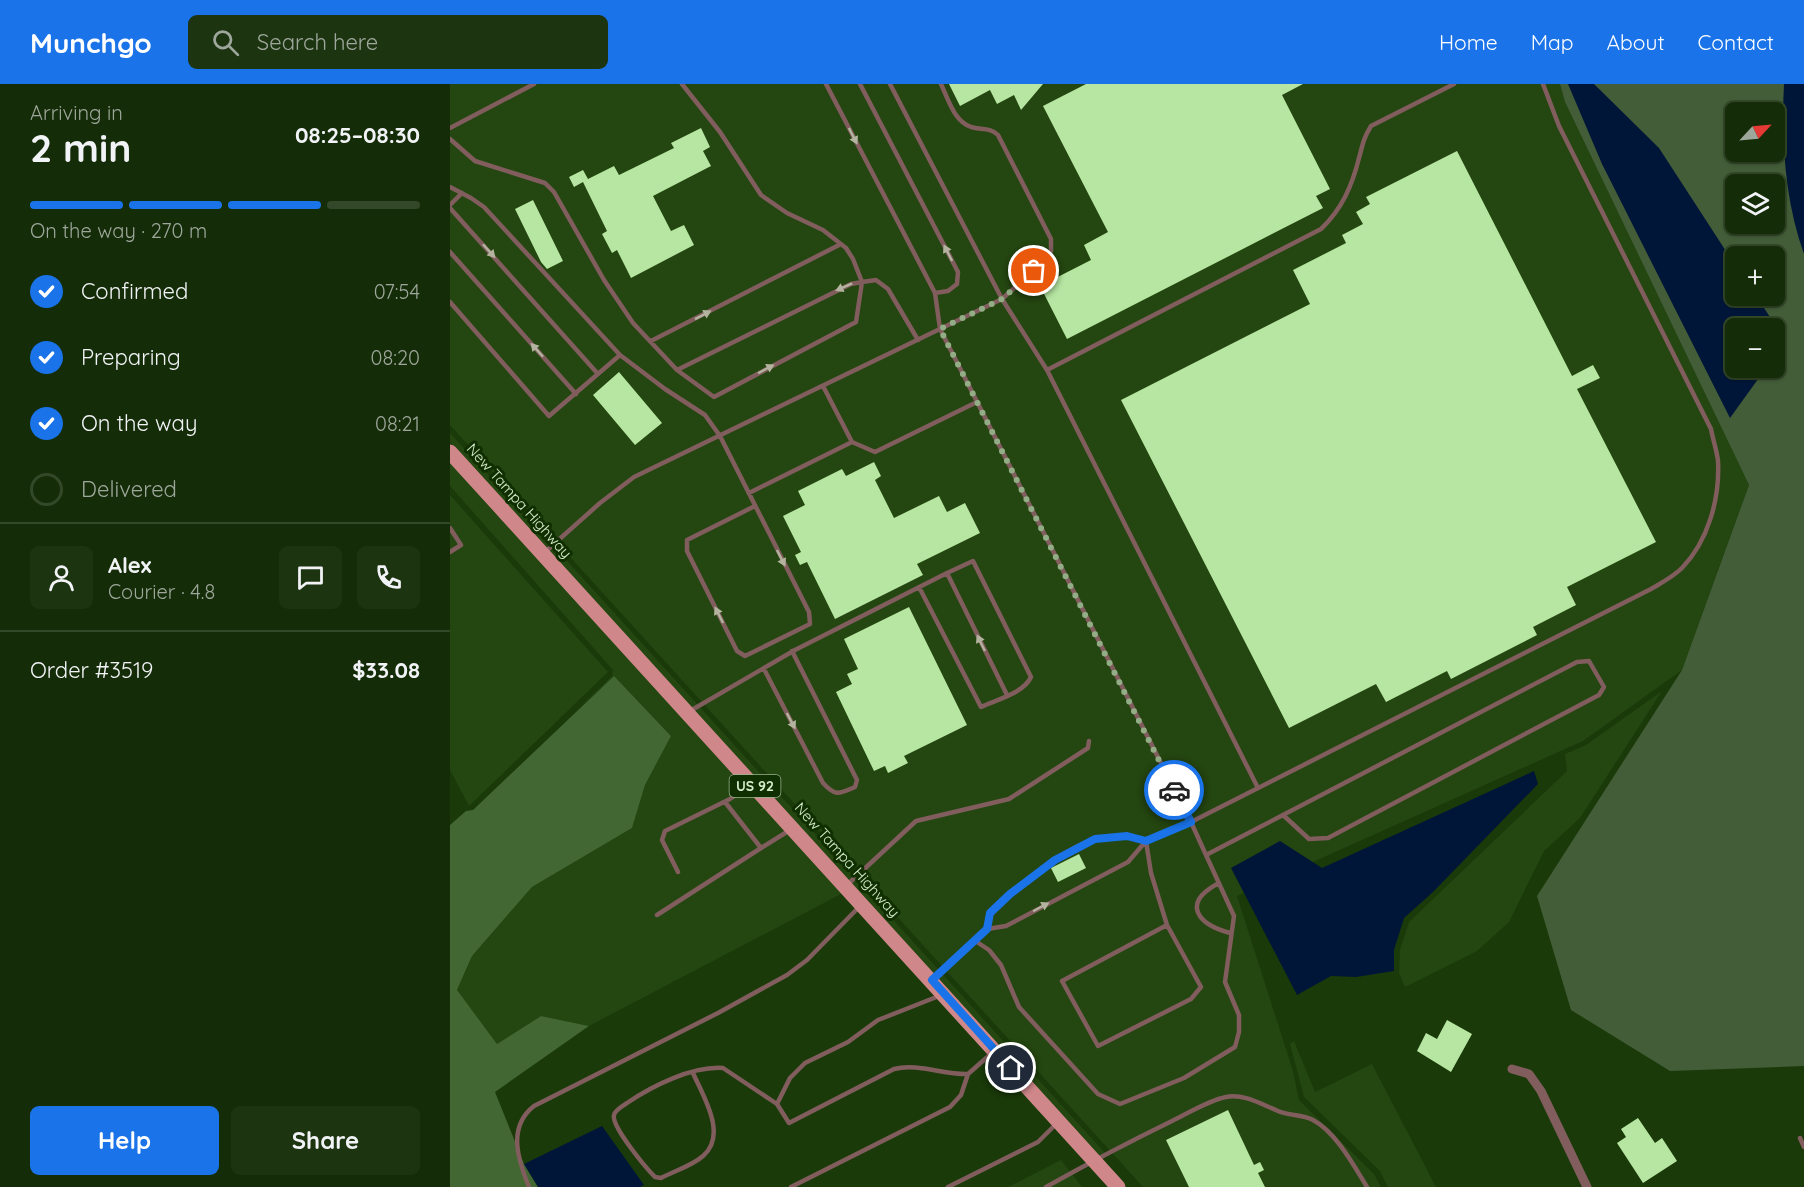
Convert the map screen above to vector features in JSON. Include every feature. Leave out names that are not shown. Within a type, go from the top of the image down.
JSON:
[{"type":"main road","name":"New Tampa Highway","points":[[450,452],[1119,1187]]},
{"type":"street","points":[[1512,1069],[1528,1074],[1540,1091],[1587,1187]]},
{"type":"lane","points":[[450,128],[534,84]]},
{"type":"lane","points":[[450,139],[475,161],[545,183],[554,192],[604,280],[633,323],[651,341],[652,346],[714,397],[856,321],[862,282],[853,259],[846,249],[823,230],[787,213],[761,195],[720,132],[682,84]]},
{"type":"lane","points":[[826,84],[935,293],[940,329],[1191,822],[1234,916],[1224,982],[1239,1015],[1239,1032],[1235,1047],[1184,1078],[1120,1104],[1098,1094],[1019,1008],[1000,965],[989,950],[974,940]]},
{"type":"lane","points":[[860,84],[958,272],[957,284],[948,291],[935,293]]},
{"type":"lane","points":[[890,84],[1002,299],[1047,370],[1258,788]]},
{"type":"lane","points":[[543,554],[628,481],[1002,299],[1046,260],[1051,251],[1051,239],[998,135],[993,130],[971,127],[963,123],[955,114],[941,84]]},
{"type":"lane","points":[[1047,370],[1321,229],[1335,216],[1345,199],[1360,156],[1363,139],[1371,126],[1454,84]]},
{"type":"lane","points":[[932,980],[987,929],[1006,926],[1128,862],[1146,841],[1191,822],[1651,590],[1680,570],[1696,551],[1708,527],[1715,500],[1718,461],[1711,429],[1559,126],[1543,84]]},
{"type":"lane","points":[[450,187],[484,207],[620,355],[665,389],[705,415],[720,435],[809,612],[810,624],[745,657],[737,651],[687,551],[687,540],[755,506]]},
{"type":"lane","points":[[462,193],[450,206],[598,374]]},
{"type":"lane","points":[[651,341],[840,245]]},
{"type":"lane","points":[[450,252],[576,394]]},
{"type":"lane","points":[[678,369],[850,284],[876,280],[888,289],[918,340]]},
{"type":"lane","points":[[450,302],[549,416],[620,355]]},
{"type":"lane","points":[[823,386],[852,442],[875,452],[977,402]]},
{"type":"lane","points":[[749,493],[852,442]]},
{"type":"lane","points":[[450,528],[461,545],[450,552]]},
{"type":"lane","points":[[688,713],[792,651],[947,573],[973,561],[1032,677],[1028,685],[981,706],[920,587]]},
{"type":"lane","points":[[947,573],[1007,695]]},
{"type":"lane","points":[[764,669],[823,783],[831,791],[840,794],[855,787],[857,780],[792,651]]},
{"type":"lane","points":[[1206,855],[1577,662],[1589,661],[1604,687],[1599,695],[1328,838],[1309,839],[1283,815]]},
{"type":"lane","points":[[846,886],[916,821],[1009,799],[1088,748],[1089,741]]},
{"type":"lane","points":[[678,872],[662,840],[665,831],[724,802],[752,783]]},
{"type":"lane","points":[[724,802],[761,849]]},
{"type":"lane","points":[[657,915],[793,828]]},
{"type":"lane","points":[[987,929],[990,913],[1010,894],[1055,860],[1095,839],[1127,836],[1146,841]]},
{"type":"lane","points":[[1146,841],[1150,873],[1167,925],[1201,987],[1191,999],[1098,1046],[1062,981],[1167,925]]},
{"type":"lane","points":[[1219,883],[1198,899],[1198,913],[1208,925],[1230,933]]},
{"type":"lane","points":[[528,1187],[517,1149],[517,1129],[528,1111],[788,975],[807,960],[862,904]]},
{"type":"lane","points":[[777,1104],[790,1077],[805,1063],[848,1041],[878,1020],[944,994]]},
{"type":"lane","points":[[791,1187],[950,1107],[961,1095],[968,1074],[995,1050]]},
{"type":"lane","points":[[693,1073],[712,1121],[714,1132],[711,1147],[702,1158],[661,1178],[655,1177],[623,1137],[613,1116],[618,1109],[642,1093],[668,1081],[693,1073],[716,1067],[723,1068],[777,1104],[789,1123],[894,1070],[911,1068],[957,1075],[968,1074]]},
{"type":"lane","points":[[1046,1187],[1094,1160],[1208,1103],[1231,1096],[1243,1098],[1282,1113],[1314,1120],[1346,1152],[1367,1187]]},
{"type":"lane","points":[[948,1187],[1038,1142],[1059,1120]]},
{"type":"lane","points":[[1800,1138],[1804,1147]]},
{"type":"shaded area","points":[[450,84],[1560,84],[1565,102],[1749,485],[1682,670],[1583,741],[1237,896],[1293,1071],[1299,1100],[1374,1174],[1381,1187],[1143,1187],[450,425]]},
{"type":"shaded area","points":[[1560,84],[1804,84],[1804,1066],[1670,1071],[1571,1010],[1537,896],[1682,670],[1749,485],[1565,102]]},
{"type":"shaded area","points":[[450,433],[1106,1154],[1100,1156],[450,442]]},
{"type":"shaded area","points":[[450,462],[843,893],[589,1026],[541,1016],[497,1044],[457,991],[472,956],[532,887],[632,828],[645,785],[671,736],[614,676],[569,717],[612,676],[613,670],[450,486]]},
{"type":"shaded area","points":[[450,495],[608,672],[469,806],[450,770]]},
{"type":"shaded area","points":[[614,676],[671,736],[645,785],[632,828],[532,887],[472,956],[457,990],[497,1044],[541,1016],[589,1026],[495,1092],[524,1164],[538,1187],[450,1187],[450,825],[466,811],[473,810]]},
{"type":"shaded area","points":[[1662,691],[1580,818],[1544,851],[1509,922],[1477,951],[1405,987],[1399,973],[1400,950],[1409,922],[1567,771],[1565,754],[1586,745]]},
{"type":"shaded area","points":[[1294,1041],[1315,1092],[1372,1064],[1436,1187],[1388,1187],[1380,1171],[1304,1097],[1290,1044]]},
{"type":"shaded area","points":[[1061,1160],[1082,1187],[1008,1187]]},
{"type":"water","points":[[1568,84],[1594,84],[1659,148],[1725,250],[1725,306],[1763,306],[1771,318],[1725,318],[1725,378],[1759,378],[1730,418],[1602,164]]},
{"type":"water","points":[[1784,84],[1804,84],[1804,254],[1792,213],[1786,170]]},
{"type":"water","points":[[1534,771],[1538,784],[1433,892],[1404,918],[1394,950],[1394,971],[1356,977],[1331,976],[1297,995],[1231,868],[1280,841],[1322,868]]},
{"type":"water","points":[[602,1126],[644,1185],[640,1187],[538,1187],[524,1164]]},
{"type":"building","points":[[949,84],[1043,84],[1021,110],[1014,95],[997,104],[990,90],[960,106]]},
{"type":"building","points":[[1086,84],[1303,84],[1282,95],[1330,189],[1316,196],[1323,208],[1067,339],[1040,286],[1091,260],[1084,245],[1108,232],[1043,106]]},
{"type":"building","points":[[701,128],[710,147],[703,151],[711,166],[653,196],[671,231],[684,225],[694,245],[631,278],[617,250],[612,253],[602,234],[607,231],[583,182],[574,187],[569,177],[583,170],[588,179],[614,166],[619,175],[674,148],[671,143]]},
{"type":"building","points":[[1457,151],[1572,376],[1593,365],[1600,378],[1577,389],[1656,542],[1567,587],[1576,605],[1533,627],[1537,635],[1451,679],[1447,671],[1386,702],[1376,684],[1289,728],[1121,400],[1310,304],[1293,270],[1346,243],[1342,235],[1363,224],[1356,212],[1370,204],[1366,197]]},
{"type":"building","points":[[533,200],[563,261],[547,269],[541,262],[515,209]]},
{"type":"building","points":[[619,372],[662,423],[635,445],[593,395]]},
{"type":"building","points":[[874,462],[881,476],[875,480],[894,518],[939,496],[947,512],[965,503],[980,533],[917,564],[923,575],[835,619],[807,562],[800,565],[795,555],[801,552],[783,516],[805,505],[798,491],[842,469],[846,476]]},
{"type":"building","points":[[909,607],[967,725],[904,756],[908,763],[888,773],[885,766],[874,771],[836,692],[852,684],[847,674],[858,669],[844,639]]},
{"type":"building","points":[[1079,854],[1086,868],[1058,882],[1051,868]]},
{"type":"building","points":[[1447,1020],[1472,1034],[1451,1072],[1417,1051],[1426,1033],[1437,1039]]},
{"type":"building","points":[[1228,1110],[1254,1165],[1260,1162],[1264,1170],[1258,1173],[1265,1187],[1189,1187],[1166,1140]]},
{"type":"building","points":[[1638,1118],[1655,1143],[1662,1138],[1677,1161],[1643,1183],[1617,1143],[1626,1137],[1621,1129]]},
{"type":"way so far","points":[[1034,271],[1002,299],[940,329],[1174,790]]},
{"type":"route","points":[[1011,1068],[932,980],[987,929],[990,913],[1010,894],[1055,860],[1095,839],[1127,836],[1146,841],[1191,822],[1174,790]]}]
